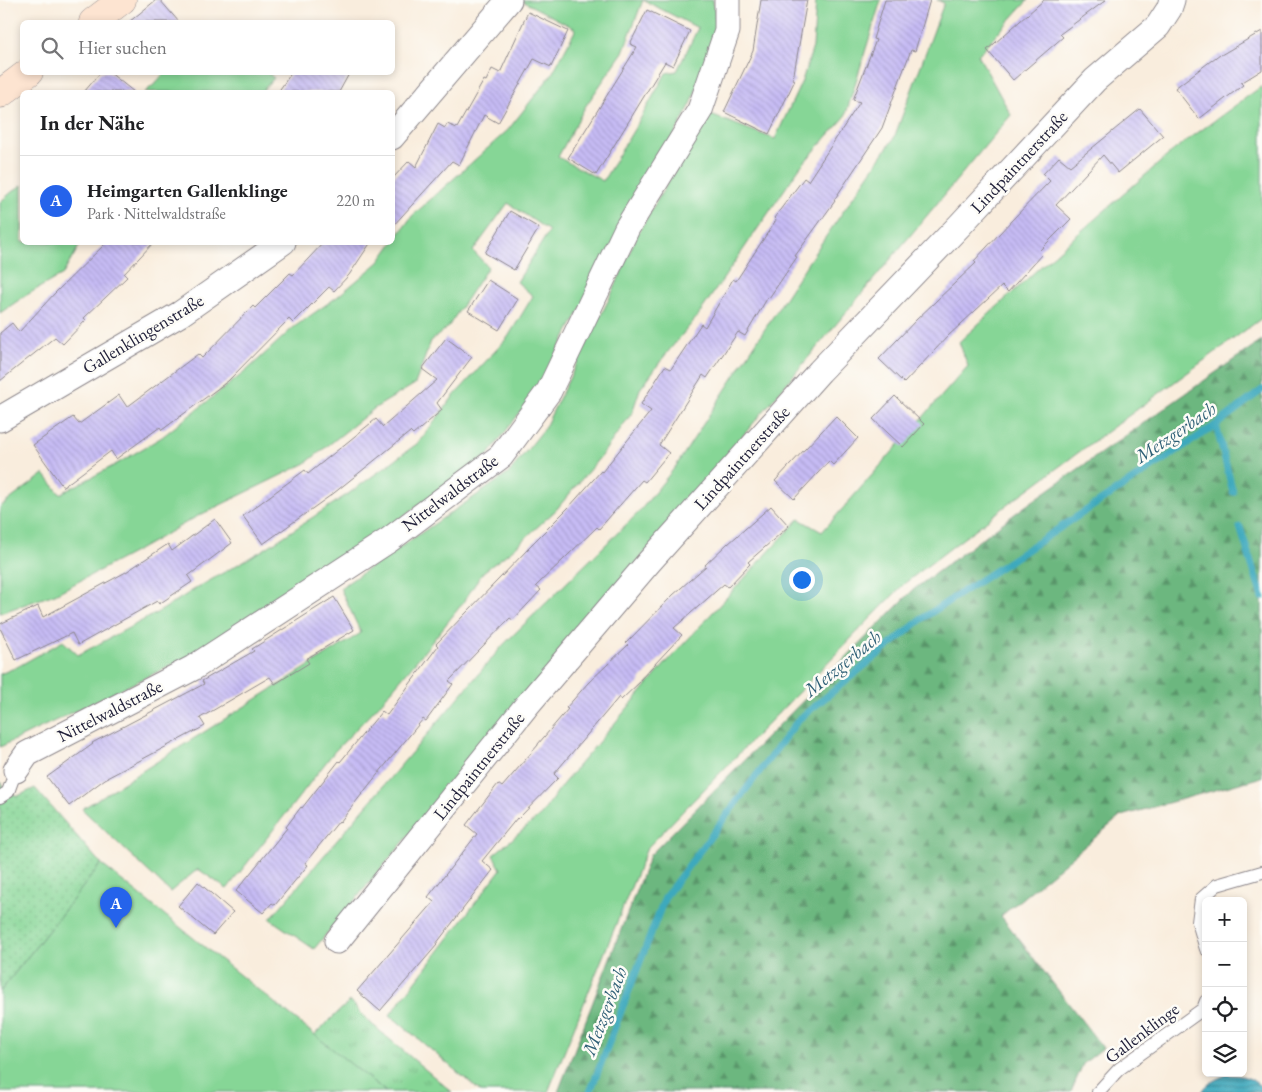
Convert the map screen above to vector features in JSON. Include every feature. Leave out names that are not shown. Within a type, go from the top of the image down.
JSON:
[{"type":"street","points":[[96,20],[122,0]]},
{"type":"street","points":[[395,133],[509,0]]},
{"type":"street","name":"Nittelwaldstraße","points":[[16,770],[27,754],[193,668],[389,540],[501,456],[549,391],[627,228],[700,110],[727,31],[727,0]]},
{"type":"street","name":"Lindpaintnerstraße","points":[[338,941],[528,704],[649,562],[820,371],[1095,80],[1158,26],[1172,0]]},
{"type":"street","points":[[0,94],[25,75]]},
{"type":"street","name":"Gallenklingenstraße","points":[[0,419],[180,314],[279,245]]},
{"type":"lane","points":[[0,798],[8,792],[16,770]]},
{"type":"lane","points":[[1204,942],[1198,922],[1202,899],[1217,885],[1262,872]]},
{"type":"lane","name":"Gallenklinge","points":[[1098,1092],[1119,1069],[1202,1009]]},
{"type":"green space","points":[[523,0],[643,0],[713,0],[717,33],[691,104],[537,390],[487,456],[383,531],[193,655],[0,747],[0,674],[17,667],[63,641],[78,655],[162,610],[263,550],[348,494],[418,443],[453,397],[508,337],[533,296],[517,282],[549,231],[508,203],[473,251],[488,267],[448,327],[431,341],[415,384],[375,408],[306,463],[196,517],[55,594],[0,613],[0,507],[44,474],[60,494],[115,465],[162,437],[246,371],[294,327],[337,297],[379,262],[391,245],[395,245],[395,240],[412,216],[508,130],[552,74],[576,29],[522,1]],"holes":[[[643,0],[698,28],[677,71],[666,73],[603,181],[558,157],[585,107],[623,52]]]},
{"type":"green space","points":[[816,0],[881,0],[845,117],[800,167],[697,317],[640,389],[632,413],[601,456],[556,510],[511,551],[483,572],[462,604],[427,648],[380,704],[334,752],[227,889],[198,869],[170,892],[82,809],[361,633],[340,588],[508,474],[544,429],[614,289],[638,233],[708,114],[775,139],[802,81],[813,47]]},
{"type":"green space","points":[[937,0],[1028,0],[978,55],[1011,115],[314,949],[270,919],[504,644],[639,512],[676,466],[809,261],[894,138],[944,3]]},
{"type":"green space","points":[[162,75],[270,75],[274,78],[263,90],[147,90]]},
{"type":"green space","points":[[1262,86],[1262,318],[1015,499],[905,583],[647,848],[548,1092],[481,1092],[390,1015],[501,869],[493,855],[541,815],[562,785],[666,663],[799,519],[822,532],[968,366],[959,342],[1039,268],[1174,150]]},
{"type":"green space","points":[[20,186],[20,245],[80,245],[63,274],[0,313],[0,202]]},
{"type":"green space","points":[[1262,340],[1262,777],[1121,816],[1001,916],[1103,1048],[1083,1064],[1071,1092],[558,1092],[650,855],[913,590],[1024,507]]},
{"type":"green space","points":[[0,782],[8,792],[18,796],[35,788],[101,864],[0,992]]},
{"type":"green space","points":[[101,864],[386,1092],[0,1092],[0,992]]},
{"type":"green space","points":[[350,1001],[368,1021],[452,1092],[386,1092],[314,1035]]},
{"type":"water","points":[[1222,1077],[1249,1078],[1262,1087],[1262,1092],[1202,1092],[1215,1080]]},
{"type":"building","points":[[156,0],[160,0],[177,20],[131,20]]},
{"type":"building","points":[[761,0],[807,0],[793,79],[795,80],[769,134],[724,112],[753,51]]},
{"type":"building","points":[[885,0],[930,0],[915,51],[911,50],[882,128],[835,201],[795,256],[797,257],[768,297],[745,336],[738,332],[707,378],[703,375],[659,445],[669,453],[645,482],[642,480],[599,529],[597,527],[536,586],[541,590],[513,620],[510,618],[449,681],[453,684],[426,721],[423,719],[339,821],[305,863],[308,865],[275,905],[272,903],[263,913],[236,891],[339,761],[382,711],[387,715],[438,646],[436,644],[602,472],[651,411],[641,404],[665,366],[671,369],[701,324],[705,327],[733,279],[736,281],[776,220],[774,218],[804,178],[808,181],[860,102],[853,100],[876,40],[873,39]]},
{"type":"building","points":[[1044,0],[1106,0],[1060,34],[1063,37],[1013,80],[987,50]]},
{"type":"building","points":[[647,10],[690,31],[673,66],[665,62],[596,175],[568,158],[637,47],[630,44]]},
{"type":"building","points":[[528,12],[568,31],[551,67],[534,59],[498,123],[484,115],[459,165],[452,161],[395,224],[395,176],[409,161],[416,167],[438,124],[445,128],[447,124],[457,128],[492,69],[500,73]]},
{"type":"building","points":[[1262,31],[1262,70],[1241,83],[1243,85],[1199,119],[1175,88],[1220,54]]},
{"type":"building","points":[[98,75],[113,75],[132,90],[86,90]]},
{"type":"building","points":[[290,75],[348,75],[340,90],[279,90]]},
{"type":"building","points":[[1140,109],[1163,136],[1118,173],[1103,155],[1056,205],[1071,219],[1039,251],[1042,254],[1008,292],[1002,286],[948,336],[904,383],[879,359],[916,320],[976,263],[974,261],[1050,181],[1043,174],[1059,157],[1070,166]]},
{"type":"building","points":[[510,211],[539,228],[514,270],[485,253]]},
{"type":"building","points":[[104,245],[151,245],[124,274],[127,277],[84,318],[86,320],[63,344],[55,337],[0,381],[0,333],[12,323],[19,332]]},
{"type":"building","points":[[321,245],[369,245],[349,275],[334,291],[329,287],[293,323],[289,319],[228,381],[162,430],[160,427],[116,459],[111,451],[63,487],[33,445],[73,417],[79,424],[119,395],[127,407],[198,354],[202,358],[253,306],[255,308],[290,273],[293,275]]},
{"type":"building","points":[[488,280],[518,299],[499,330],[468,311]]},
{"type":"building","points":[[446,338],[472,357],[437,403],[442,410],[413,435],[410,432],[334,493],[263,544],[243,516],[305,470],[308,474],[376,419],[383,427],[437,380],[422,369]]},
{"type":"building","points":[[895,396],[924,424],[903,447],[873,419]]},
{"type":"building","points":[[836,416],[858,438],[833,465],[829,461],[794,499],[775,481]]},
{"type":"building","points":[[771,506],[789,526],[748,562],[750,564],[728,587],[724,584],[674,628],[682,635],[641,681],[621,700],[619,697],[554,774],[558,778],[517,818],[482,861],[493,870],[437,945],[380,1011],[357,991],[434,902],[428,897],[477,834],[466,825],[498,784],[502,787],[568,709],[566,708],[588,683],[628,645],[626,643],[728,543]]},
{"type":"building","points":[[215,519],[232,543],[188,576],[192,582],[159,604],[157,601],[78,645],[72,633],[16,660],[0,628],[0,624],[38,606],[43,617],[126,572],[168,544],[172,551]]},
{"type":"building","points":[[334,597],[354,630],[306,659],[309,663],[275,684],[270,677],[200,718],[205,726],[105,779],[69,806],[47,777],[92,743],[204,684],[202,681],[254,651],[252,649]]},
{"type":"building","points":[[198,882],[233,912],[213,935],[178,906]]},
{"type":"waterway","name":"Metzgerbach","points":[[590,1092],[665,897],[799,719],[923,618],[1216,425],[1262,390]]},
{"type":"waterway","points":[[1216,425],[1233,492]]},
{"type":"waterway","points":[[1240,527],[1262,597]]},
{"type":"place","name":"Heimgarten Gallenklinge","points":[[116,928]]}]
